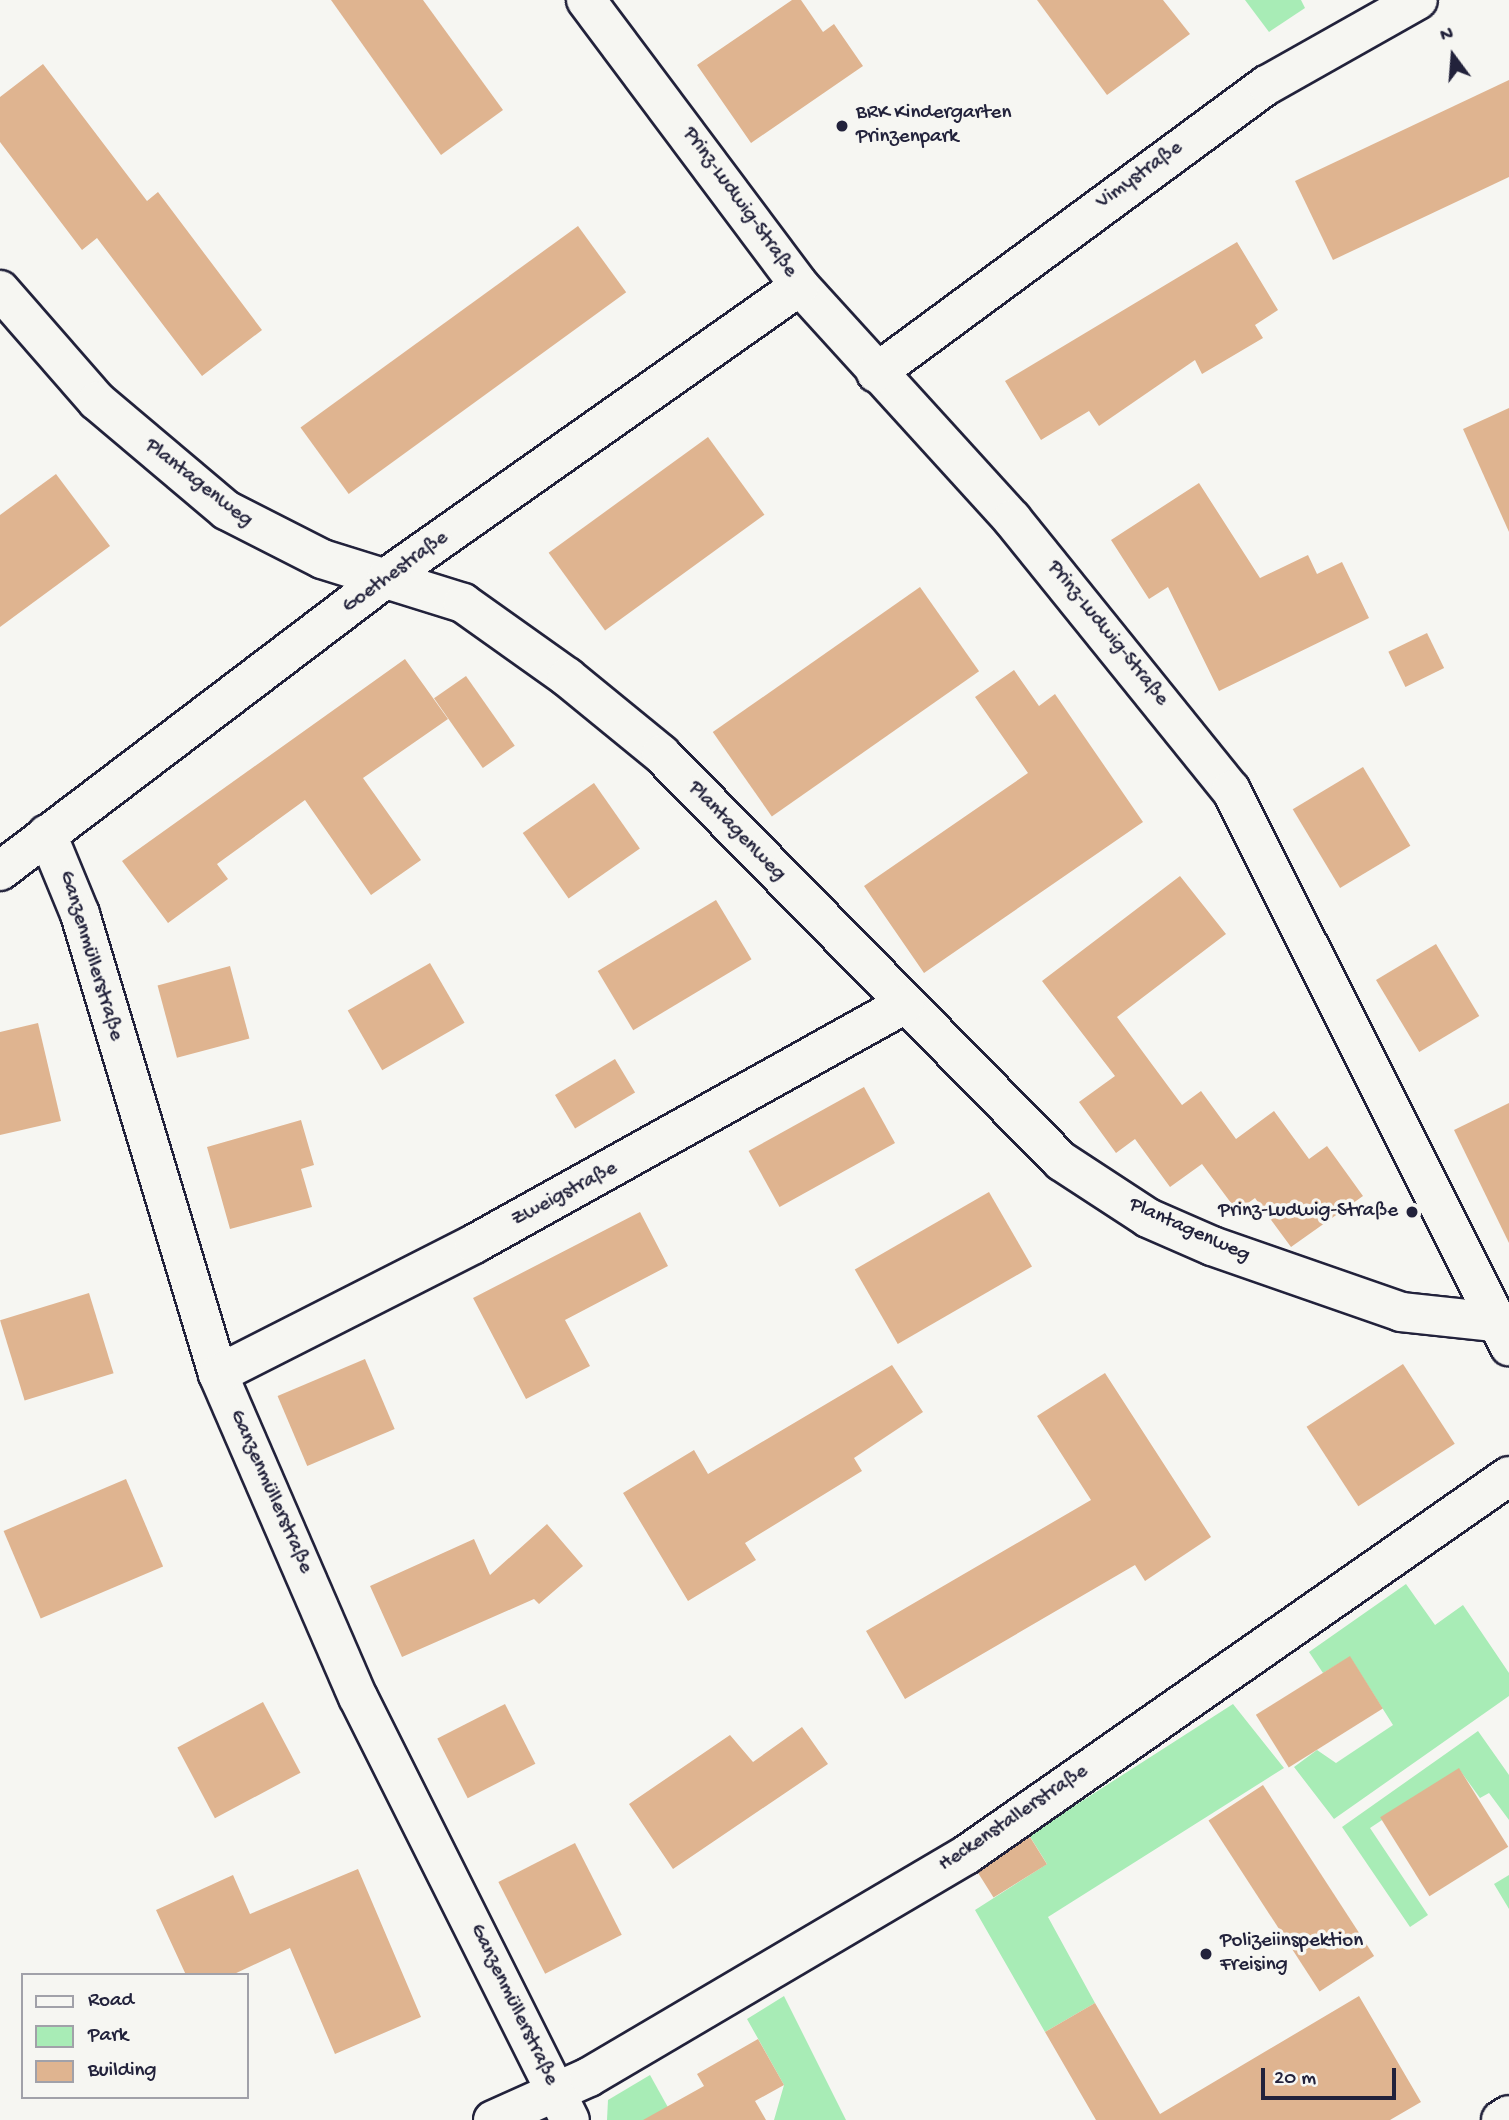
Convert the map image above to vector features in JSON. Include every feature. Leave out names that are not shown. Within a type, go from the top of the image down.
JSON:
[{"type":"street","name":"Prinz-Ludwig-Straße","points":[[586,0],[800,286],[876,373],[1012,519],[1231,790],[1504,1327]]},
{"type":"street","name":"Vimystraße","points":[[876,373],[1267,85],[1418,0]]},
{"type":"street","name":"Goethestraße","points":[[0,871],[387,577],[800,286]]},
{"type":"street","name":"Plantagenweg","points":[[0,290],[97,401],[226,510],[322,559],[387,577],[463,603],[567,677],[661,754],[1061,1161],[1148,1218],[1401,1311],[1504,1327]]},
{"type":"street","name":"Ganzenmüllerstraße","points":[[47,834],[80,914],[218,1374],[358,1697],[563,2106]]},
{"type":"street","name":"Zweigstraße","points":[[218,1374],[485,1238],[905,1004]]},
{"type":"street","name":"Heckenstallerstraße","points":[[493,2120],[563,2106],[966,1855],[1509,1476]]},
{"type":"street","points":[[1501,2120],[1509,2115]]},
{"type":"green space","points":[[1245,0],[1301,0],[1305,8],[1269,32]]},
{"type":"green space","points":[[1406,1584],[1435,1625],[1463,1605],[1509,1673],[1509,1696],[1334,1819],[1294,1767],[1317,1750],[1336,1763],[1393,1725],[1350,1657],[1323,1673],[1309,1652]]},
{"type":"green space","points":[[1233,1704],[1284,1768],[1048,1917],[1095,2003],[1045,2032],[975,1910],[1047,1864],[1029,1835]]},
{"type":"green space","points":[[1478,1731],[1509,1775],[1509,1820],[1489,1793],[1480,1798],[1459,1769],[1370,1828],[1428,1915],[1410,1927],[1342,1827]]},
{"type":"green space","points":[[1509,1875],[1509,1909],[1494,1884]]},
{"type":"green space","points":[[784,1996],[846,2120],[774,2120],[784,2085],[747,2019]]},
{"type":"green space","points":[[650,2075],[675,2120],[607,2120],[608,2100]]},
{"type":"building","points":[[331,0],[423,0],[503,110],[441,155]]},
{"type":"building","points":[[792,0],[801,0],[823,32],[834,24],[863,66],[751,143],[697,65]]},
{"type":"building","points":[[1037,0],[1163,0],[1190,34],[1107,95]]},
{"type":"building","points":[[43,64],[147,201],[158,192],[262,330],[202,376],[97,238],[82,250],[0,142],[0,97]]},
{"type":"building","points":[[1509,80],[1509,177],[1333,260],[1295,181]]},
{"type":"building","points":[[578,226],[626,292],[349,494],[301,428]]},
{"type":"building","points":[[1237,242],[1278,310],[1255,325],[1263,338],[1202,374],[1195,360],[1099,426],[1089,411],[1041,440],[1005,381]]},
{"type":"building","points":[[1509,408],[1509,532],[1463,429]]},
{"type":"building","points":[[708,437],[764,515],[605,630],[549,553]]},
{"type":"building","points":[[56,474],[110,546],[0,627],[0,515]]},
{"type":"building","points":[[1199,483],[1260,578],[1308,555],[1317,574],[1342,562],[1369,618],[1219,691],[1168,587],[1149,599],[1111,540]]},
{"type":"building","points":[[920,587],[979,671],[772,816],[713,732]]},
{"type":"building","points":[[1427,633],[1444,668],[1405,687],[1388,652]]},
{"type":"building","points":[[405,659],[448,719],[363,778],[421,860],[371,895],[305,800],[217,864],[228,879],[168,923],[122,861]]},
{"type":"building","points":[[1014,670],[1039,706],[1055,694],[1143,822],[924,973],[864,886],[1028,773],[975,697]]},
{"type":"building","points":[[466,676],[515,746],[483,768],[434,698]]},
{"type":"building","points":[[1363,767],[1410,846],[1340,888],[1293,809]]},
{"type":"building","points":[[594,783],[640,849],[569,898],[523,833]]},
{"type":"building","points":[[1180,876],[1226,934],[1117,1017],[1182,1105],[1201,1091],[1236,1139],[1274,1111],[1309,1159],[1327,1146],[1363,1196],[1291,1247],[1255,1198],[1237,1211],[1202,1164],[1170,1187],[1135,1139],[1116,1153],[1079,1102],[1115,1076],[1042,981]]},
{"type":"building","points":[[716,900],[752,959],[633,1030],[598,971]]},
{"type":"building","points":[[1436,944],[1479,1016],[1419,1052],[1376,980]]},
{"type":"building","points":[[430,963],[464,1023],[382,1070],[348,1010]]},
{"type":"building","points":[[230,966],[249,1038],[177,1058],[158,985]]},
{"type":"building","points":[[38,1023],[61,1121],[0,1135],[0,1032]]},
{"type":"building","points":[[615,1059],[635,1092],[575,1128],[555,1095]]},
{"type":"building","points":[[864,1087],[895,1143],[780,1207],[749,1151]]},
{"type":"building","points":[[1509,1103],[1509,1243],[1454,1130]]},
{"type":"building","points":[[301,1120],[314,1165],[301,1169],[312,1207],[230,1229],[207,1147]]},
{"type":"building","points":[[989,1192],[1032,1266],[898,1344],[855,1270]]},
{"type":"building","points":[[640,1212],[668,1266],[565,1320],[590,1366],[526,1399],[473,1298]]},
{"type":"building","points":[[89,1293],[114,1373],[25,1401],[0,1320]]},
{"type":"building","points":[[365,1359],[395,1429],[307,1466],[278,1396]]},
{"type":"building","points":[[1403,1364],[1455,1444],[1358,1506],[1307,1427]]},
{"type":"building","points":[[892,1365],[923,1412],[854,1458],[862,1471],[745,1543],[756,1560],[688,1601],[623,1493],[694,1450],[708,1474]]},
{"type":"building","points":[[1105,1373],[1211,1537],[1145,1581],[1135,1565],[905,1699],[866,1631],[1091,1500],[1037,1416]]},
{"type":"building","points":[[126,1479],[163,1566],[41,1618],[4,1531]]},
{"type":"building","points":[[547,1524],[583,1566],[539,1604],[534,1599],[402,1657],[370,1586],[474,1539],[490,1575]]},
{"type":"building","points":[[1350,1656],[1383,1709],[1289,1767],[1256,1715]]},
{"type":"building","points":[[263,1702],[301,1773],[215,1818],[177,1748]]},
{"type":"building","points":[[505,1704],[535,1764],[468,1798],[437,1739]]},
{"type":"building","points":[[802,1727],[828,1764],[673,1869],[629,1804],[730,1735],[753,1762]]},
{"type":"building","points":[[1459,1768],[1508,1847],[1429,1896],[1380,1817]]},
{"type":"building","points":[[1263,1785],[1374,1956],[1320,1991],[1208,1820]]},
{"type":"building","points":[[1030,1837],[1047,1864],[994,1898],[977,1870]]},
{"type":"building","points":[[575,1843],[622,1935],[545,1974],[498,1882]]},
{"type":"building","points":[[358,1869],[421,2017],[335,2054],[290,1948],[236,1973],[185,1973],[156,1910],[233,1875],[250,1914]]},
{"type":"building","points":[[1359,1996],[1421,2102],[1390,2120],[1096,2120],[1045,2032],[1095,2003],[1160,2114]]},
{"type":"building","points":[[758,2039],[784,2085],[755,2101],[766,2120],[643,2120],[704,2086],[697,2074]]},
{"type":"place","name":"BRK Kindergarten Prinzenpark","points":[[842,126]]},
{"type":"place","name":"Prinz-Ludwig-Straße","points":[[1412,1212]]},
{"type":"place","name":"Polizeiinspektion Freising","points":[[1206,1954]]}]
